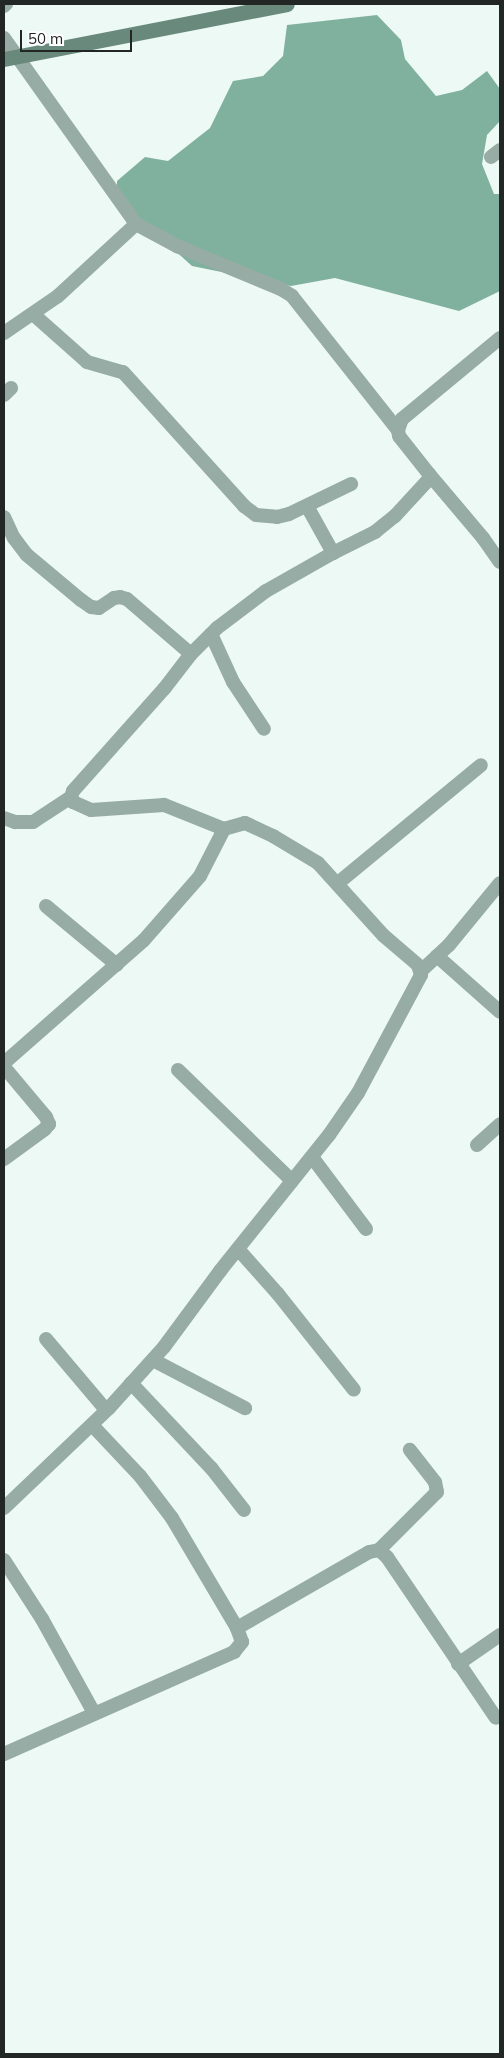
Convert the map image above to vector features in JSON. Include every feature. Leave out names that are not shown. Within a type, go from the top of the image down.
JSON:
[{"type":"street","points":[[11,58],[286,4]]},
{"type":"street","points":[[4,38],[11,58],[136,224],[177,246],[280,289],[292,296],[398,430],[399,436],[483,538],[500,562]]},
{"type":"street","points":[[4,333],[58,296],[136,224]]},
{"type":"street","points":[[33,314],[87,362],[123,372],[250,512],[264,517],[277,517],[307,506],[351,484]]},
{"type":"street","points":[[398,430],[406,414],[500,338]]},
{"type":"street","points":[[4,818],[15,822],[33,822],[71,797],[77,784],[164,689],[191,654],[211,634],[266,592],[384,525],[424,484],[429,474]]},
{"type":"street","points":[[307,506],[333,553]]},
{"type":"street","points":[[4,517],[14,538],[27,555],[81,600],[91,607],[99,608],[114,598],[127,599],[191,654]]},
{"type":"street","points":[[211,634],[233,682],[264,729]]},
{"type":"street","points":[[338,883],[481,765]]},
{"type":"street","points":[[71,797],[73,802],[91,810],[164,806],[224,829]]},
{"type":"street","points":[[4,1159],[45,1130],[49,1124],[46,1117],[4,1065],[144,940],[200,876],[224,829],[241,822],[250,824],[318,863],[383,935],[413,960],[421,971]]},
{"type":"street","points":[[4,1508],[92,1425],[153,1360],[238,1249],[312,1157],[358,1093],[419,980],[421,971],[465,926],[500,882]]},
{"type":"street","points":[[46,906],[117,965]]},
{"type":"street","points":[[437,956],[500,1012]]},
{"type":"street","points":[[178,1070],[292,1181]]},
{"type":"street","points":[[477,1145],[500,1124]]},
{"type":"street","points":[[312,1157],[366,1228]]},
{"type":"street","points":[[238,1249],[278,1294],[354,1390]]},
{"type":"street","points":[[46,1340],[106,1410]]},
{"type":"street","points":[[153,1360],[245,1408]]},
{"type":"street","points":[[131,1383],[212,1469],[244,1510]]},
{"type":"street","points":[[4,1754],[234,1652],[242,1642],[237,1628],[167,1511],[140,1476],[92,1425]]},
{"type":"street","points":[[237,1628],[369,1552],[379,1550],[437,1492],[435,1482],[410,1450]]},
{"type":"street","points":[[379,1550],[387,1558],[496,1718]]},
{"type":"street","points":[[4,1560],[42,1619],[94,1713]]},
{"type":"street","points":[[458,1664],[499,1638]]},
{"type":"shaded area","points":[[377,15],[401,40],[405,59],[436,96],[462,90],[487,71],[500,89],[500,121],[487,135],[482,164],[494,194],[500,194],[500,291],[459,311],[335,278],[291,286],[192,266],[117,198],[117,181],[145,157],[168,161],[210,128],[233,81],[263,76],[283,56],[287,25]]}]
